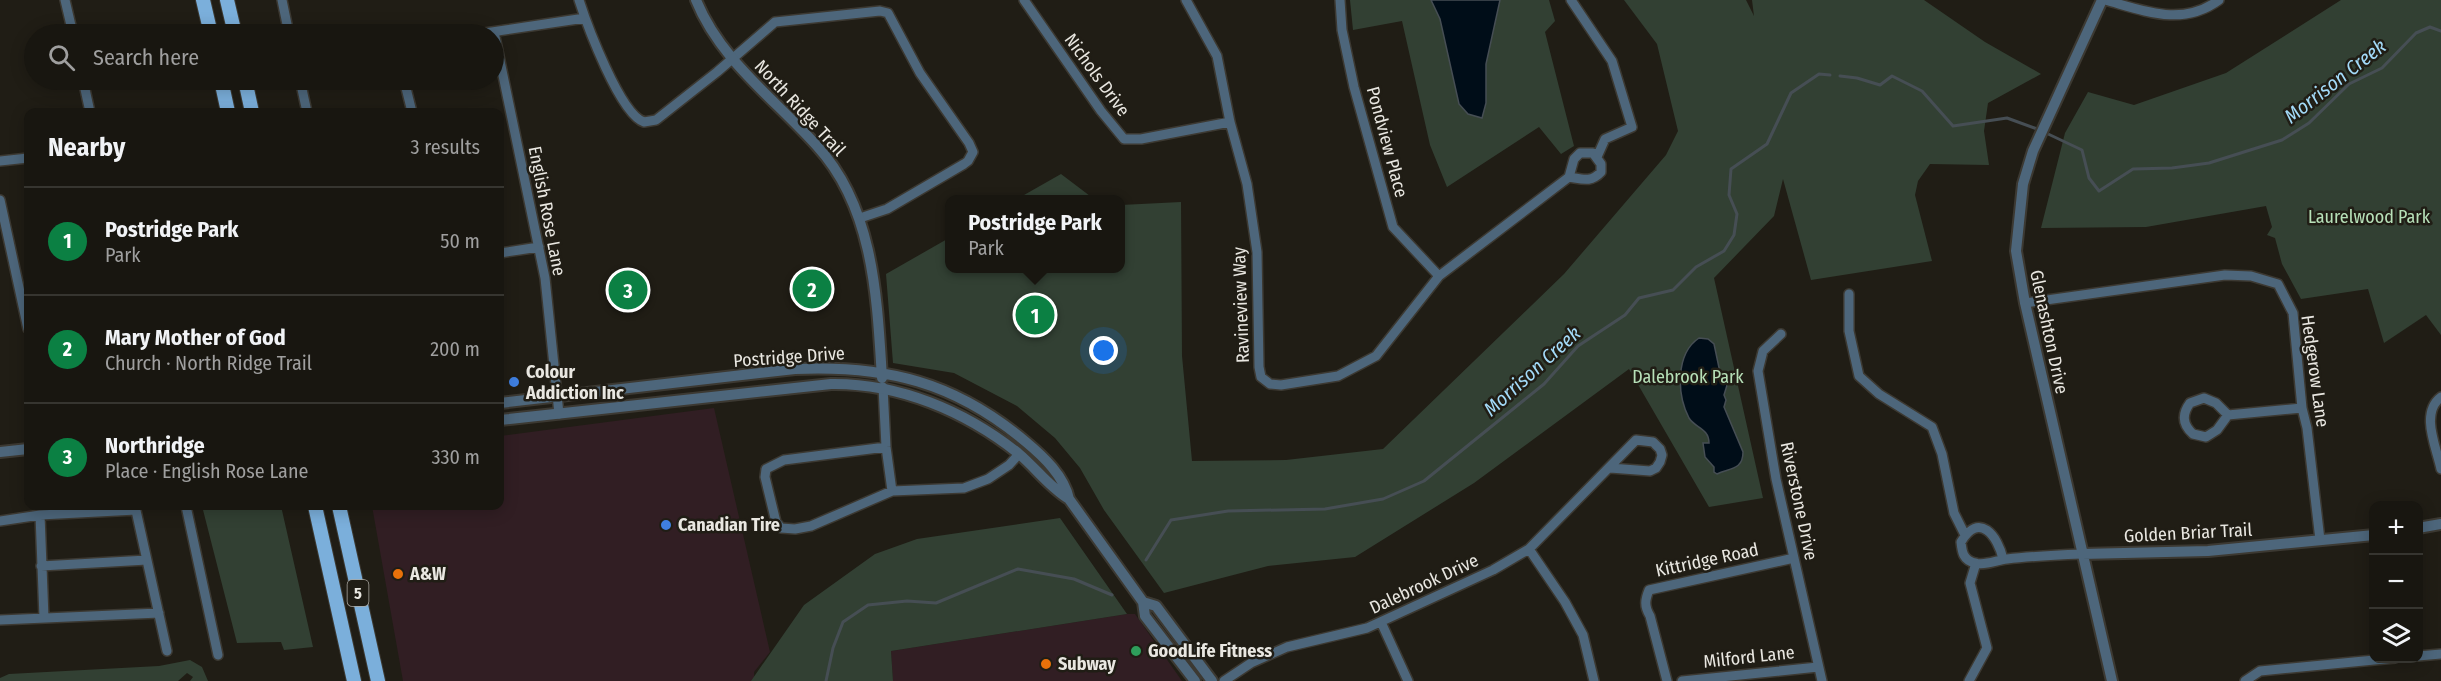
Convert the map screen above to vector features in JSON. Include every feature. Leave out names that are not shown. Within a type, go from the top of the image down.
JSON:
[{"type":"main road","points":[[203,0],[209,24]]},
{"type":"main road","points":[[228,0],[233,24]]},
{"type":"main road","points":[[222,90],[227,108]]},
{"type":"main road","points":[[247,90],[251,108]]},
{"type":"main road","name":"5","points":[[316,510],[354,681]]},
{"type":"main road","name":"5","points":[[340,510],[378,681]]},
{"type":"street","points":[[65,0],[71,24]]},
{"type":"street","points":[[282,0],[287,24]]},
{"type":"street","points":[[579,0],[602,63],[634,116],[644,122],[656,120],[733,59],[768,26],[778,21],[880,11],[891,16],[920,73],[973,152],[969,161],[887,209],[860,218]]},
{"type":"street","name":"North Ridge Trail","points":[[696,0],[719,42],[828,159],[847,190],[860,218],[870,259],[883,387]]},
{"type":"street","name":"Nichols Drive","points":[[1024,0],[1101,111],[1124,139],[1141,139],[1230,122]]},
{"type":"street","name":"Ravineview Way","points":[[1186,0],[1217,56],[1230,122],[1247,184],[1257,252],[1259,367],[1261,377],[1270,384],[1281,385],[1338,376],[1376,356],[1439,276],[1569,177],[1574,159],[1580,153],[1586,151],[1597,157]]},
{"type":"street","name":"Pondview Place","points":[[1340,0],[1342,30],[1354,87],[1393,227],[1439,276]]},
{"type":"street","points":[[1569,177],[1588,180],[1596,177],[1601,172],[1601,164],[1597,157],[1605,139],[1632,127],[1612,62],[1571,0]]},
{"type":"street","points":[[2104,0],[2165,16],[2193,13],[2219,0]]},
{"type":"street","name":"Glenashton Drive","points":[[2104,0],[2033,151],[2023,184],[2016,251],[2025,303],[2112,681]]},
{"type":"street","points":[[504,30],[585,18]]},
{"type":"street","name":"English Rose Lane","points":[[504,80],[545,278],[559,414]]},
{"type":"street","points":[[85,90],[89,108]]},
{"type":"street","points":[[302,90],[306,108]]},
{"type":"street","points":[[406,90],[411,108]]},
{"type":"street","points":[[0,161],[24,158]]},
{"type":"street","points":[[0,200],[24,311]]},
{"type":"street","points":[[504,252],[539,247]]},
{"type":"street","name":"Hedgerow Lane","points":[[2025,303],[2225,275],[2251,276],[2278,284],[2293,313],[2302,408],[2307,428],[2320,540]]},
{"type":"street","points":[[1849,294],[1849,331],[1859,376],[1879,394],[1932,427],[1942,454],[1954,513],[1965,535]]},
{"type":"street","name":"Riverstone Drive","points":[[1781,334],[1763,351],[1758,371],[1776,478],[1822,681]]},
{"type":"street","name":"Postridge Drive","points":[[504,403],[795,369],[831,368],[882,372],[908,378],[953,395],[986,411],[1039,453],[1059,475],[1067,488],[1069,500]]},
{"type":"street","name":"Postridge Drive","points":[[504,420],[814,385],[861,384],[883,387],[945,408],[974,423],[1019,454],[1056,492],[1069,500],[1143,602],[1145,616],[1195,681]]},
{"type":"street","points":[[883,387],[886,447],[892,491]]},
{"type":"street","points":[[2441,397],[2431,408],[2430,421],[2441,469]]},
{"type":"street","points":[[2228,415],[2216,403],[2204,398],[2190,403],[2184,415],[2188,429],[2193,434],[2206,437],[2217,430],[2228,415],[2302,408]]},
{"type":"street","name":"Dalebrook Drive","points":[[1224,681],[1251,663],[1287,647],[1368,628],[1493,570],[1529,549],[1636,440],[1653,442],[1660,449],[1660,462],[1650,471],[1610,468]]},
{"type":"street","points":[[886,447],[784,460],[766,469],[765,477],[776,522],[781,528],[795,529],[811,526],[892,491],[964,488],[988,480],[1009,465],[1019,454]]},
{"type":"street","points":[[0,452],[24,449]]},
{"type":"street","points":[[0,521],[40,515],[109,510]]},
{"type":"street","points":[[136,510],[167,651]]},
{"type":"street","points":[[187,510],[218,655]]},
{"type":"street","points":[[40,515],[44,618]]},
{"type":"street","points":[[2423,527],[2441,524]]},
{"type":"street","points":[[1969,681],[1988,648],[1971,593],[1970,583],[1976,563],[1967,560],[1962,553],[1961,542],[1971,530],[1978,528],[1987,530],[1995,536],[2003,559]]},
{"type":"street","name":"Golden Briar Trail","points":[[1976,563],[1987,564],[2003,559],[2082,554],[2208,551],[2369,535]]},
{"type":"street","points":[[1529,549],[1565,602],[1583,635],[1594,681]]},
{"type":"street","name":"Kittridge Road","points":[[1667,681],[1650,616],[1646,609],[1649,590],[1794,558]]},
{"type":"street","points":[[41,566],[147,560]]},
{"type":"street","name":"Postridge Drive","points":[[1143,602],[1156,606],[1212,681]]},
{"type":"street","points":[[0,620],[159,613]]},
{"type":"street","points":[[1382,622],[1408,681]]},
{"type":"street","points":[[2423,656],[2441,654]]},
{"type":"street","points":[[2245,681],[2260,671],[2369,661]]},
{"type":"street","name":"Milford Lane","points":[[1682,681],[1818,667]]},
{"type":"shaded area","points":[[1431,0],[1500,0],[1486,64],[1486,103],[1482,118],[1468,114],[1459,104],[1440,19]]},
{"type":"shaded area","points":[[1699,338],[1708,339],[1714,344],[1721,377],[1728,382],[1724,395],[1726,400],[1724,407],[1743,452],[1738,465],[1717,474],[1705,457],[1703,443],[1709,443],[1707,434],[1689,418],[1682,398],[1680,375],[1682,364],[1691,345]]},
{"type":"shaded area","points":[[714,408],[770,652],[754,672],[754,681],[403,681],[373,510],[504,510],[504,435]]},
{"type":"shaded area","points":[[1135,614],[1182,681],[893,681],[891,651]]},
{"type":"green space","points":[[1350,0],[1549,0],[1555,21],[1545,32],[1574,146],[1561,154],[1539,127],[1447,187],[1430,145],[1402,21],[1353,30]]},
{"type":"green space","name":"Dalebrook Park","points":[[1624,0],[1746,0],[1754,16],[1752,0],[1924,0],[1985,42],[2041,74],[1988,103],[1984,131],[1989,165],[1930,164],[1918,181],[1915,195],[1932,261],[1811,280],[1783,179],[1774,216],[1714,278],[1763,498],[1709,507],[1629,369],[1474,483],[1355,557],[1268,566],[1164,593],[1104,510],[1080,468],[1055,438],[1017,406],[954,373],[893,363],[886,274],[945,240],[945,273],[1125,273],[1125,205],[1181,202],[1182,356],[1192,461],[1286,460],[1383,449],[1564,274],[1666,155],[1678,131],[1657,44]]},
{"type":"green space","name":"Laurelwood Park","points":[[2341,0],[2441,0],[2441,335],[2426,315],[2384,343],[2368,289],[2301,299],[2282,264],[2275,238],[2267,235],[2272,227],[2266,206],[2146,227],[2041,228],[2065,133],[2088,92],[2134,105],[2226,73]]},
{"type":"green space","points":[[1061,174],[1089,195],[1024,195]]},
{"type":"green space","points":[[203,510],[282,510],[313,647],[284,650],[281,642],[237,643]]},
{"type":"green space","points":[[1060,518],[1127,614],[891,651],[893,681],[751,681],[804,605],[875,554],[917,539]]},
{"type":"green space","points":[[190,660],[202,667],[208,681],[190,681],[193,677],[187,673],[178,681],[0,681],[0,678],[9,674],[159,666]]},
{"type":"waterway","name":"Morrison Creek","points":[[2046,133],[2082,150],[2089,178],[2099,191],[2133,169],[2172,168],[2209,163],[2282,140],[2309,123],[2349,84],[2382,68],[2416,33],[2430,27],[2441,31]]},
{"type":"waterway","name":"Morrison Creek","points":[[1146,560],[1171,520],[1228,511],[1325,509],[1383,499],[1424,481],[1544,384],[1578,346],[1625,315],[1639,298],[1673,290],[1696,267],[1724,251],[1734,235],[1737,214],[1729,195],[1731,169],[1767,144],[1791,93],[1819,74],[1830,75]]},
{"type":"waterway","name":"Morrison Creek","points":[[1840,76],[1880,85],[1892,76],[1922,91],[1953,126],[2007,118],[2040,130]]},
{"type":"waterway","name":"Morrison Creek","points":[[826,681],[833,648],[843,622],[868,605],[907,601],[936,603],[1018,569],[1074,579],[1112,595]]},
{"type":"place","name":"Mary Mother of God","points":[[812,289]]},
{"type":"place","name":"Northridge","points":[[628,290]]},
{"type":"place","name":"Postridge Park","points":[[1035,315]]},
{"type":"place","name":"Colour Addiction Inc","points":[[514,382]]},
{"type":"place","name":"Canadian Tire","points":[[666,525]]},
{"type":"place","name":"A&W","points":[[398,574]]},
{"type":"place","name":"GoodLife Fitness","points":[[1136,651]]},
{"type":"place","name":"Subway","points":[[1046,664]]}]
